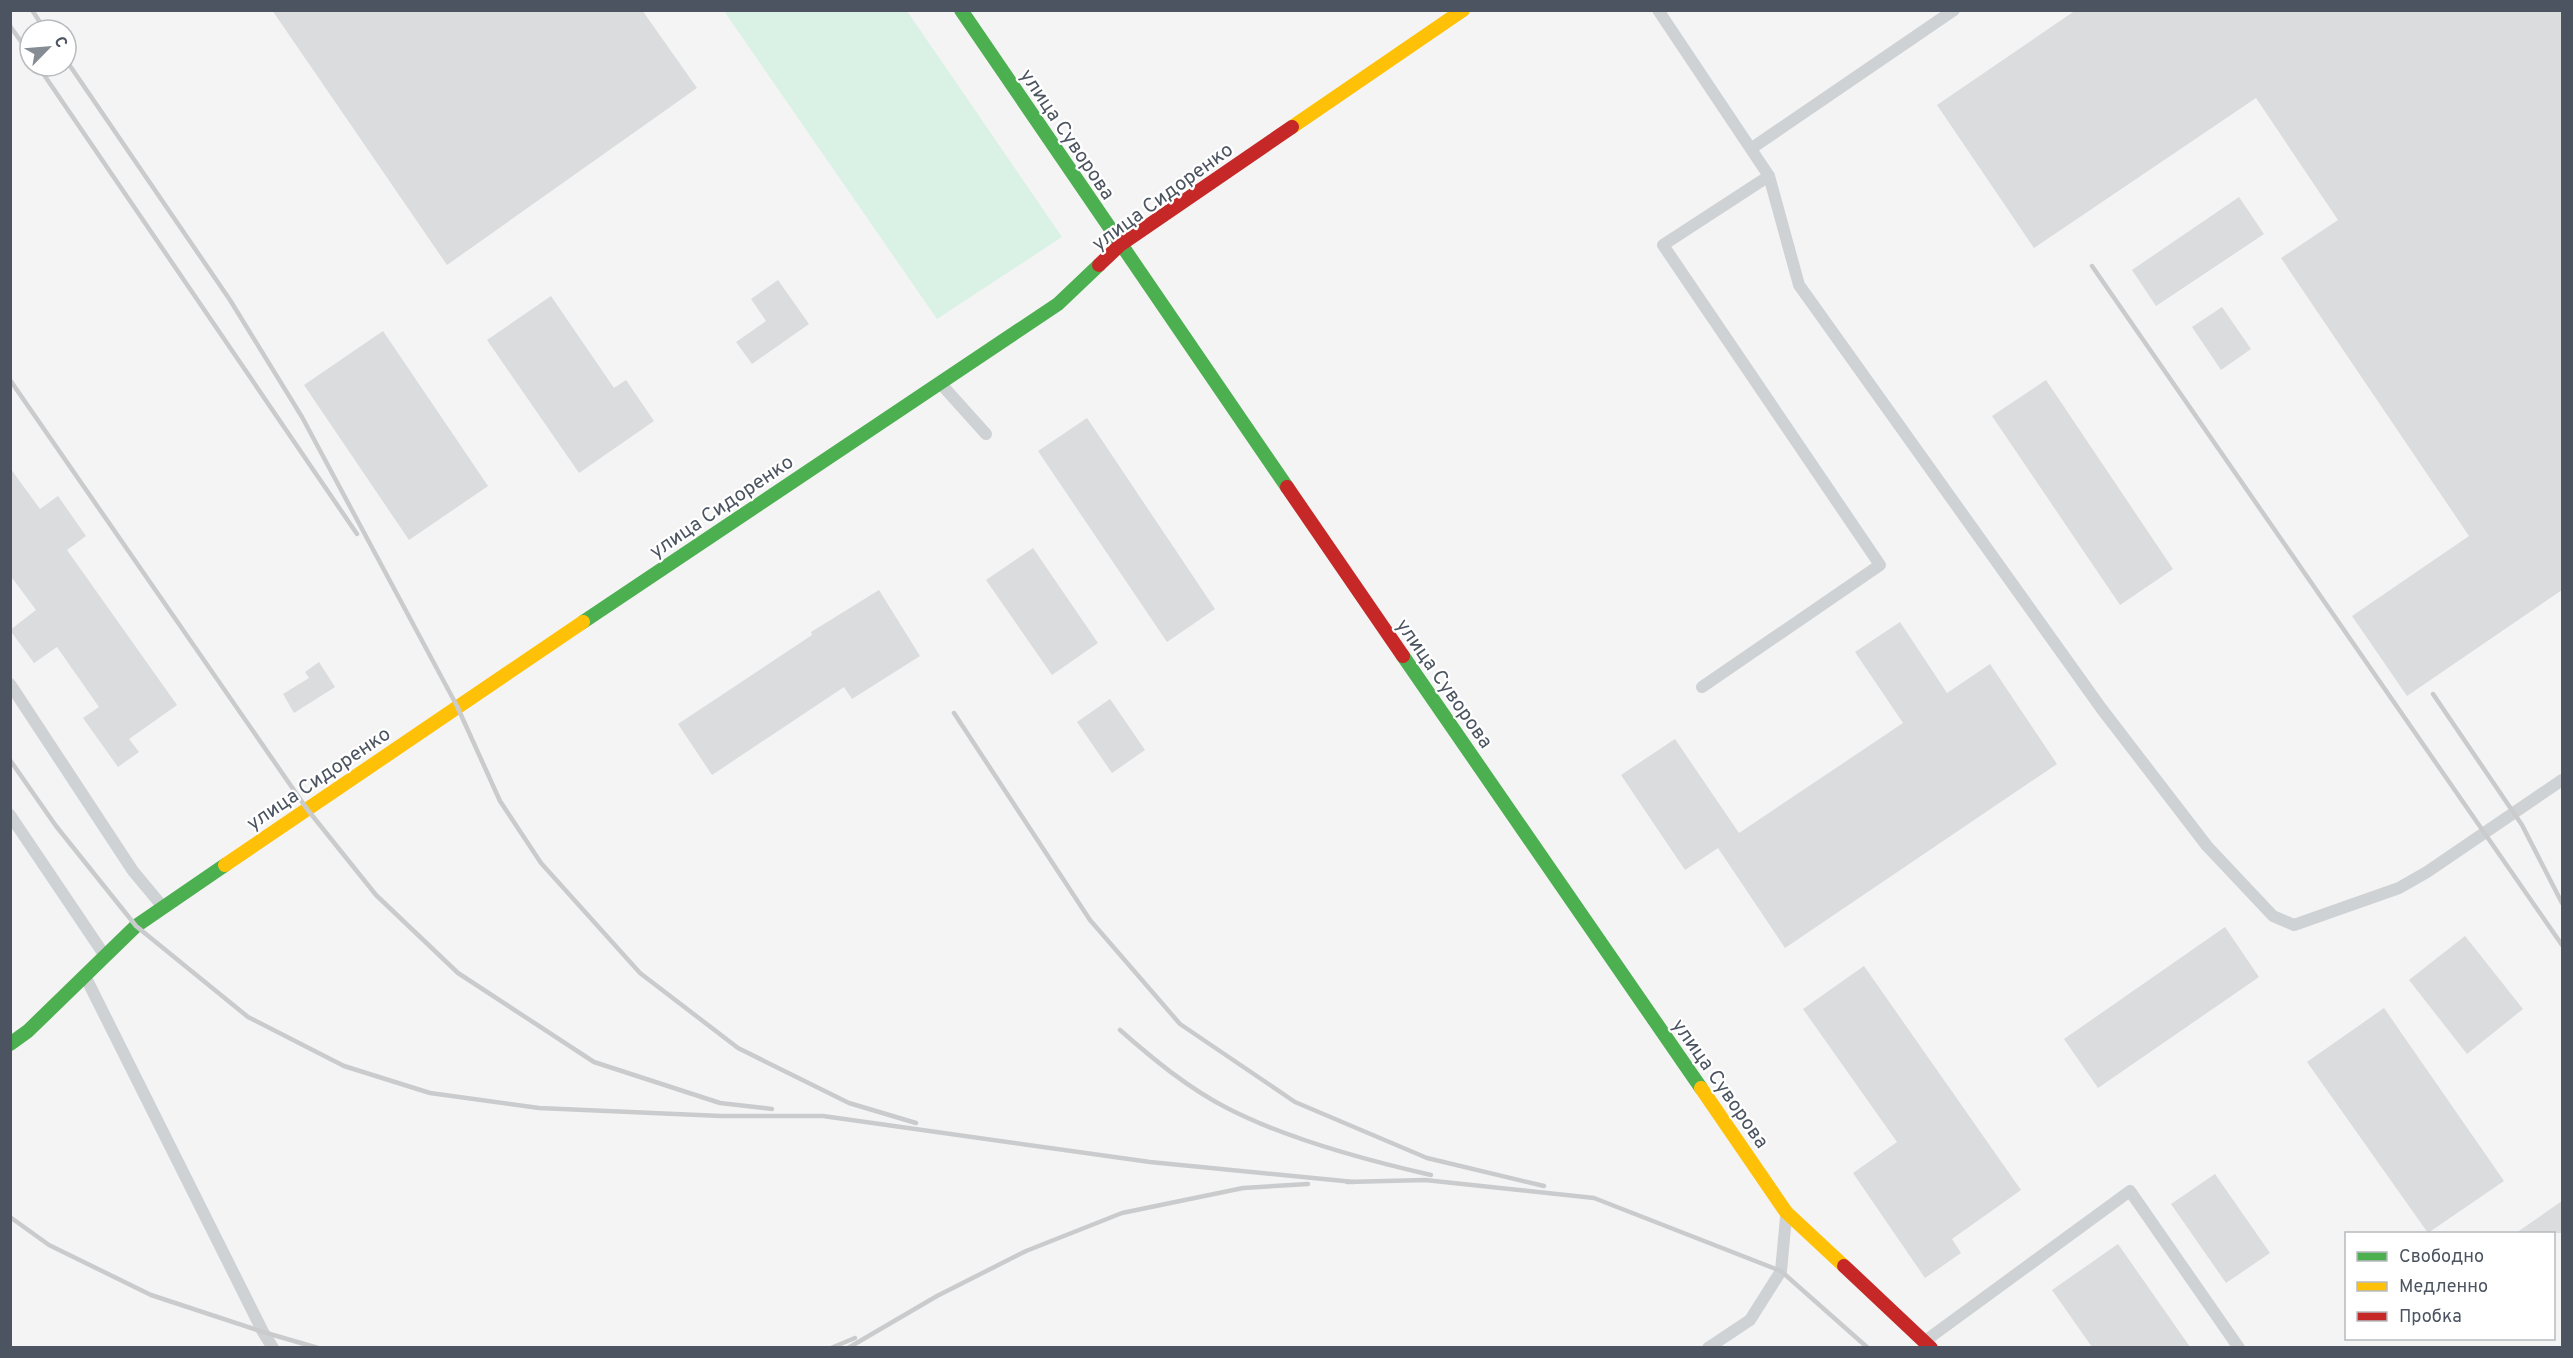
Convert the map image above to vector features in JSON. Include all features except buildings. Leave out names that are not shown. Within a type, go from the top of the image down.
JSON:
[{"type":"street","name":"улица Суворова","points":[[962,10],[1120,245],[1786,1212],[1928,1344]]},
{"type":"street","name":"улица Сидоренко","points":[[10,1044],[28,1031],[86,977],[136,926],[457,706],[1058,304],[1120,245],[1463,10]]},
{"type":"lane","points":[[1658,10],[1770,176],[1799,285],[2101,708],[2207,846],[2273,916],[2294,925],[2399,888],[2427,872],[2562,780]]},
{"type":"lane","points":[[1752,148],[1954,10]]},
{"type":"lane","points":[[1702,687],[1880,564],[1663,245],[1770,176]]},
{"type":"lane","points":[[940,383],[986,434]]},
{"type":"lane","points":[[10,684],[133,871],[164,908]]},
{"type":"lane","points":[[10,815],[105,957]]},
{"type":"lane","points":[[86,977],[258,1322],[273,1347]]},
{"type":"lane","points":[[1928,1344],[2130,1191],[2239,1347]]},
{"type":"lane","points":[[1708,1347],[1750,1320],[1781,1271],[1786,1212]]},
{"type":"green space","points":[[724,11],[907,11],[1062,237],[937,319]]},
{"type":"railway","points":[[32,10],[37,18]]},
{"type":"railway","points":[[10,26],[18,37]]},
{"type":"railway","points":[[46,78],[357,534]]},
{"type":"railway","points":[[78,78],[230,300],[302,417],[457,706],[500,801],[541,863],[640,973],[738,1048],[849,1103],[916,1123]]},
{"type":"railway","points":[[2092,266],[2562,945]]},
{"type":"railway","points":[[10,380],[307,809],[376,895],[458,973],[594,1062],[720,1103],[772,1109]]},
{"type":"railway","points":[[2433,694],[2522,825],[2562,903]]},
{"type":"railway","points":[[954,713],[1090,920],[1180,1024],[1295,1102],[1427,1158],[1544,1186]]},
{"type":"railway","points":[[10,760],[56,826],[136,926],[248,1017],[344,1066],[430,1093],[539,1108],[721,1116],[823,1116],[1150,1162],[1354,1182]]},
{"type":"railway","points":[[1120,1030],[1185,1082],[1227,1108],[1250,1119],[1301,1139],[1380,1163],[1431,1175]]},
{"type":"railway","points":[[1347,1182],[1425,1180],[1594,1198],[1781,1271],[1868,1348]]},
{"type":"railway","points":[[848,1348],[937,1296],[1026,1251],[1122,1213],[1243,1188],[1308,1184]]},
{"type":"railway","points":[[10,1217],[49,1245],[151,1295],[318,1348]]},
{"type":"railway","points":[[831,1348],[855,1338]]},
{"type":"traffic: fast","points":[[961,10],[1287,487]]},
{"type":"traffic: fast","points":[[583,622],[1058,304],[1099,265]]},
{"type":"traffic: fast","points":[[1403,656],[1701,1088]]},
{"type":"traffic: fast","points":[[10,1044],[28,1031],[136,926],[225,865]]},
{"type":"traffic: slow","points":[[1292,127],[1463,10]]},
{"type":"traffic: slow","points":[[225,865],[583,622]]},
{"type":"traffic: slow","points":[[1701,1088],[1786,1212],[1844,1266]]},
{"type":"traffic: jam","points":[[1099,265],[1120,245],[1292,127]]},
{"type":"traffic: jam","points":[[1287,487],[1403,656]]},
{"type":"traffic: jam","points":[[1844,1266],[1931,1348]]}]
